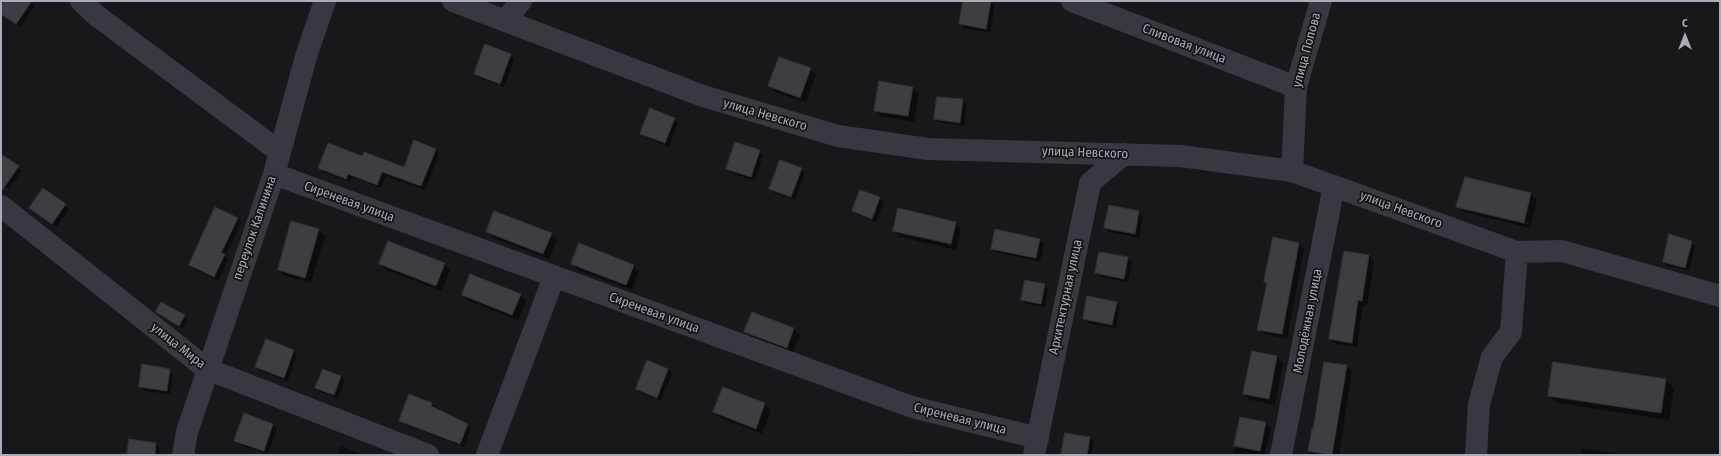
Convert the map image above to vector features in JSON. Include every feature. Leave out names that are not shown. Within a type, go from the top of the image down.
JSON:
[{"type":"street","points":[[81,1],[97,16],[280,152]]},
{"type":"street","name":"переулок Калинина","points":[[183,455],[187,432],[274,174],[307,53],[326,1]]},
{"type":"street","name":"улица Невского","points":[[452,1],[702,96],[838,136],[928,150],[1181,156],[1292,171],[1517,252],[1562,251],[1720,296]]},
{"type":"street","points":[[505,21],[521,1]]},
{"type":"street","name":"Сливовая улица","points":[[1072,1],[1296,87]]},
{"type":"street","name":"улица Попова","points":[[1292,171],[1296,87],[1320,1]]},
{"type":"street","name":"Архитектурная улица","points":[[1036,446],[1090,183],[1124,154]]},
{"type":"street","name":"Сиреневая улица","points":[[274,174],[912,407],[1036,446]]},
{"type":"street","name":"Молодёжная улица","points":[[1281,455],[1334,186]]},
{"type":"street","name":"улица Мира","points":[[1,206],[207,369],[428,455]]},
{"type":"street","points":[[1476,455],[1479,404],[1492,357],[1511,332],[1517,252]]},
{"type":"street","points":[[487,455],[554,277]]},
{"type":"building","points":[[5,1],[32,1],[16,24],[1,14],[1,6]]},
{"type":"building","points":[[963,1],[991,1],[986,29],[959,24]]},
{"type":"building","points":[[485,44],[511,54],[500,84],[474,74]]},
{"type":"building","points":[[779,57],[811,68],[800,98],[768,86]]},
{"type":"building","points":[[879,81],[913,87],[908,116],[874,111]]},
{"type":"building","points":[[937,97],[963,99],[960,123],[934,119]]},
{"type":"building","points":[[650,108],[675,118],[665,143],[640,134]]},
{"type":"building","points":[[414,140],[436,149],[421,186],[382,172],[377,185],[348,174],[346,179],[318,168],[328,143],[362,156],[364,152],[404,167]]},
{"type":"building","points":[[735,142],[760,150],[751,177],[726,169]]},
{"type":"building","points":[[1,154],[19,166],[1,192]]},
{"type":"building","points":[[780,160],[802,168],[791,197],[769,189]]},
{"type":"building","points":[[1465,177],[1531,193],[1524,223],[1456,207]]},
{"type":"building","points":[[43,188],[66,204],[52,224],[29,208]]},
{"type":"building","points":[[860,190],[880,197],[872,219],[852,211]]},
{"type":"building","points":[[1109,205],[1139,211],[1135,234],[1104,228]]},
{"type":"building","points":[[215,207],[238,218],[221,253],[225,254],[214,277],[189,265]]},
{"type":"building","points":[[898,208],[956,222],[951,244],[893,231]]},
{"type":"building","points":[[494,211],[552,233],[543,254],[486,232]]},
{"type":"building","points":[[291,221],[319,229],[305,278],[278,270]]},
{"type":"building","points":[[995,229],[1040,239],[1036,258],[991,249]]},
{"type":"building","points":[[1669,234],[1692,241],[1685,268],[1663,262]]},
{"type":"building","points":[[1273,237],[1299,243],[1282,334],[1257,330],[1267,283],[1264,282]]},
{"type":"building","points":[[388,241],[445,263],[436,286],[379,264]]},
{"type":"building","points":[[579,243],[634,265],[626,285],[571,264]]},
{"type":"building","points":[[1344,251],[1369,255],[1362,301],[1358,300],[1352,343],[1329,339]]},
{"type":"building","points":[[1099,252],[1128,257],[1124,279],[1095,273]]},
{"type":"building","points":[[470,274],[521,294],[512,315],[462,295]]},
{"type":"building","points":[[1025,280],[1045,284],[1041,304],[1021,300]]},
{"type":"building","points":[[1087,296],[1117,302],[1112,325],[1083,319]]},
{"type":"building","points":[[161,302],[185,315],[179,326],[156,312]]},
{"type":"building","points":[[752,312],[794,328],[787,348],[744,332]]},
{"type":"building","points":[[266,339],[294,350],[284,378],[255,367]]},
{"type":"building","points":[[1252,351],[1277,356],[1269,399],[1243,394]]},
{"type":"building","points":[[647,360],[668,369],[657,398],[636,389]]},
{"type":"building","points":[[1324,362],[1347,365],[1332,455],[1308,451]]},
{"type":"building","points":[[1553,362],[1666,379],[1661,413],[1548,396]]},
{"type":"building","points":[[142,364],[170,369],[167,391],[139,387]]},
{"type":"building","points":[[323,369],[341,376],[334,395],[315,388]]},
{"type":"building","points":[[723,387],[765,403],[756,429],[713,412]]},
{"type":"building","points":[[409,394],[432,403],[431,406],[468,424],[460,444],[399,421]]},
{"type":"building","points":[[244,413],[273,424],[264,451],[234,441]]},
{"type":"building","points":[[1240,417],[1266,422],[1260,451],[1234,446]]},
{"type":"building","points":[[1065,433],[1090,437],[1087,455],[1061,455]]},
{"type":"building","points":[[129,439],[156,443],[155,455],[127,455]]}]
